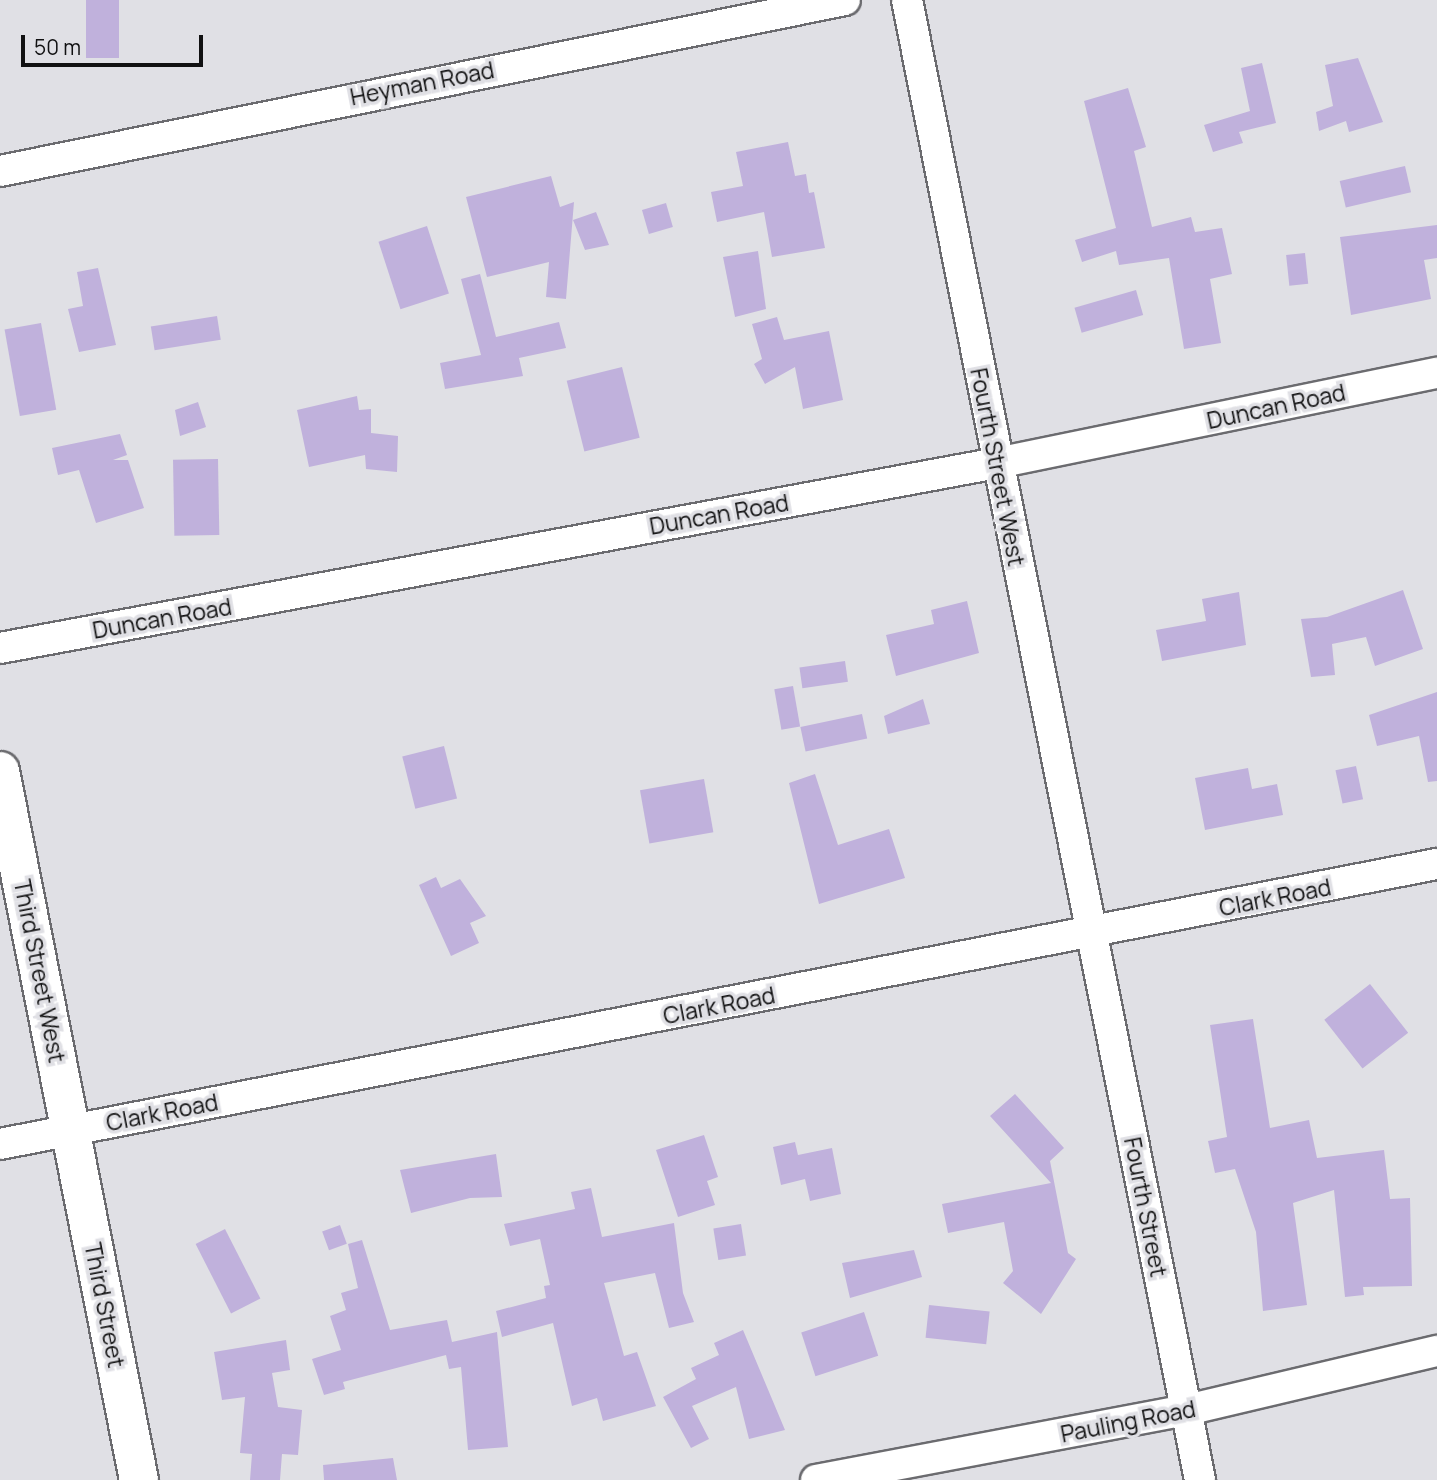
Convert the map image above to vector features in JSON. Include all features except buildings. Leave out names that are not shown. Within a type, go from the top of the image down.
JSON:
[{"type":"main road","name":"Third Street West","points":[[0,771],[72,1130]]},
{"type":"main road","name":"Third Street","points":[[72,1130],[139,1480]]},
{"type":"street","name":"Heyman Road","points":[[0,171],[845,0]]},
{"type":"street","name":"Fourth Street West","points":[[906,0],[1091,934]]},
{"type":"street","name":"Duncan Road","points":[[0,648],[997,463],[1437,373]]},
{"type":"street","name":"Clark Road","points":[[0,1144],[1091,934],[1437,864]]},
{"type":"street","name":"Fourth Street","points":[[1091,934],[1200,1480]]},
{"type":"street","name":"Pauling Road","points":[[817,1480],[1187,1410],[1437,1351]]}]
